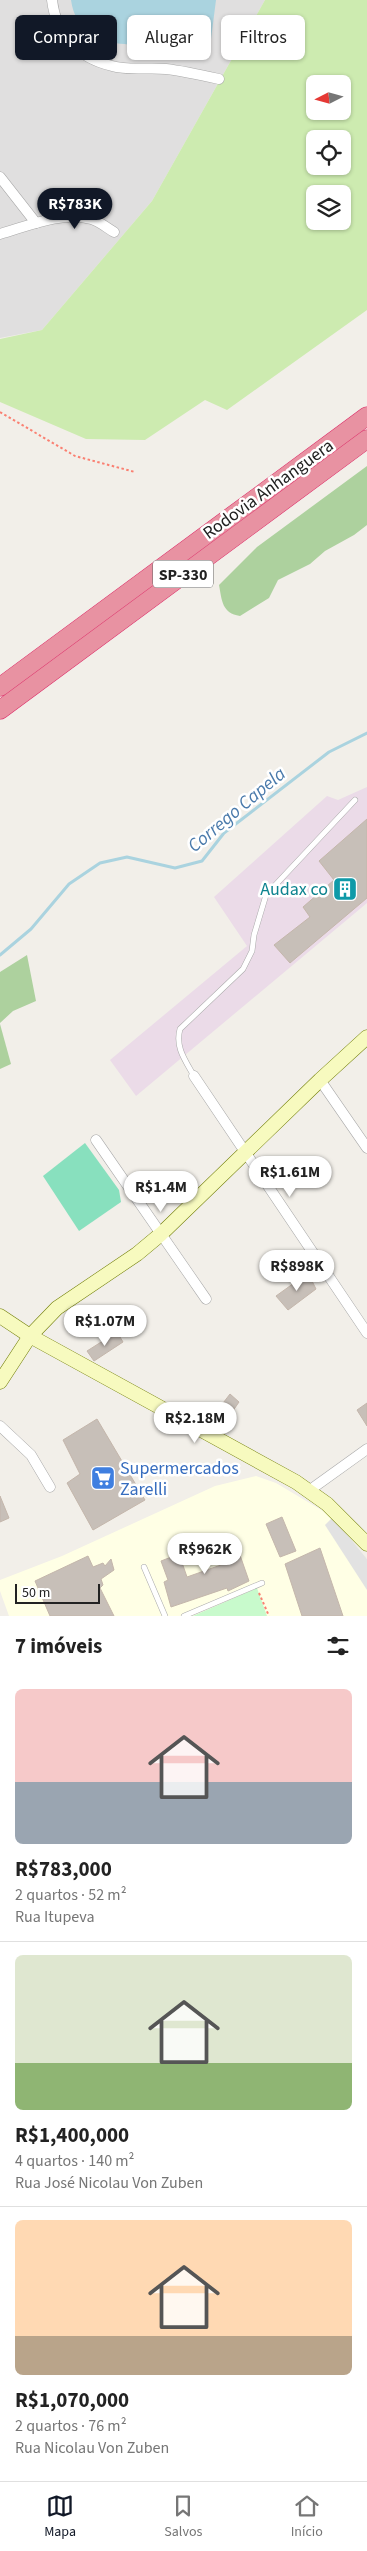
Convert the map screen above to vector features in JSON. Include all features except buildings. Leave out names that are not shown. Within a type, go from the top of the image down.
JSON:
[{"type":"highway","name":"Rodovia Anhanguera","points":[[0,687],[367,416]]},
{"type":"highway","name":"Rodovia Anhanguera","points":[[0,710],[367,439]]},
{"type":"street","points":[[52,0],[54,14],[63,34],[75,49],[90,59],[113,67],[167,69],[219,79]]},
{"type":"street","points":[[0,177],[36,223]]},
{"type":"street","points":[[0,234],[36,223],[79,217],[93,219],[114,232]]},
{"type":"street","points":[[0,1382],[30,1336],[57,1308],[137,1254],[161,1234],[367,1037]]},
{"type":"street","points":[[194,1076],[244,1153],[367,1333]]},
{"type":"street","points":[[320,1080],[367,1148]]},
{"type":"street","points":[[96,1140],[206,1299]]},
{"type":"street","points":[[0,1316],[30,1336],[310,1490],[367,1544]]},
{"type":"street","points":[[0,1426],[31,1455],[50,1487]]},
{"type":"street","points":[[310,1490],[367,1448]]},
{"type":"lane","points":[[194,1076],[183,1058],[177,1040],[180,1028],[243,969],[252,951],[254,935],[266,895],[355,800]]},
{"type":"lane","points":[[144,1567],[165,1616]]},
{"type":"lane","points":[[184,1616],[262,1583]]},
{"type":"path","points":[[0,412],[74,456],[135,472]]},
{"type":"shaded area","points":[[0,0],[265,0],[257,15],[221,15],[221,60],[231,60],[152,201],[42,330],[0,338]]},
{"type":"shaded area","points":[[367,787],[367,903],[136,1096],[110,1060],[247,946],[214,897],[327,796],[338,800]]},
{"type":"shaded area","points":[[256,1476],[276,1483],[333,1517],[367,1559],[367,1616],[9,1616],[0,1591],[0,1580],[62,1556],[215,1486]]},
{"type":"shaded area","points":[[333,1517],[367,1559],[367,1590],[325,1525]]},
{"type":"green space","points":[[265,0],[367,0],[367,310],[227,410],[205,400],[145,440],[86,439],[0,402],[0,339],[42,330],[152,201],[231,60],[305,60],[305,15],[257,15]]},
{"type":"green space","points":[[367,466],[367,525],[354,535],[325,551],[310,564],[278,580],[269,598],[240,616],[226,609],[222,601],[219,585],[257,547]]},
{"type":"green space","points":[[27,955],[36,1001],[13,1011],[0,1023],[0,972]]},
{"type":"green space","points":[[0,1024],[11,1064],[0,1069]]},
{"type":"green space","points":[[85,1143],[119,1190],[121,1202],[79,1231],[43,1176]]},
{"type":"green space","points":[[257,1588],[267,1616],[193,1616]]},
{"type":"water","points":[[71,0],[216,0],[211,39],[211,15],[127,15],[127,44],[117,43],[117,15],[75,15]]},
{"type":"waterway","name":"Corrego Capela","points":[[0,955],[31,929],[69,884],[100,863],[127,857],[175,868],[202,861],[224,833],[329,752],[367,733]]},
{"type":"place","name":"Audax co","points":[[345,889]]},
{"type":"place","name":"Supermercados Zarelli","points":[[103,1478]]}]
